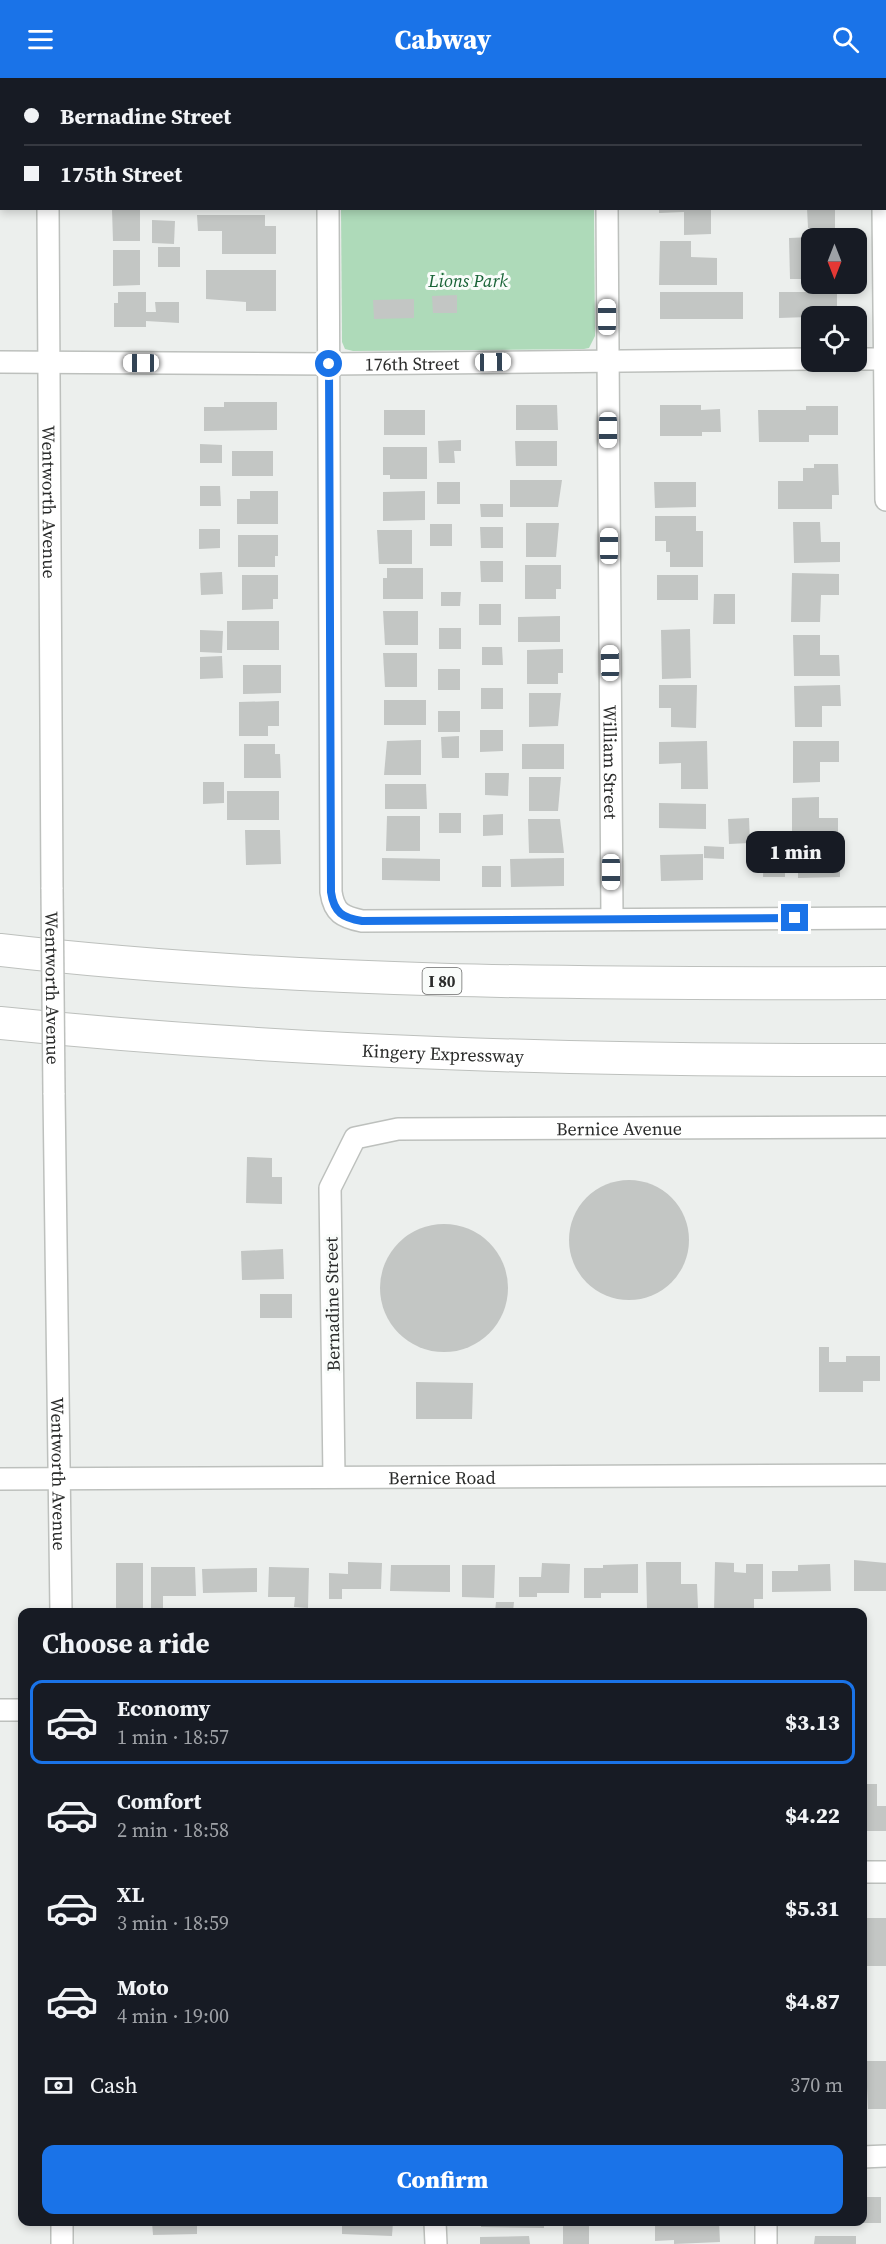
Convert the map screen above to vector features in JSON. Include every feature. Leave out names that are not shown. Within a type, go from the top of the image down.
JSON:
[{"type":"highway","name":"I 80","points":[[0,950],[92,961],[417,981],[886,983]]},
{"type":"highway","name":"Kingery Expressway","points":[[0,1023],[252,1045],[428,1054],[681,1060],[886,1060]]},
{"type":"street","name":"Wentworth Avenue","points":[[48,210],[52,889],[61,1608]]},
{"type":"street","points":[[328,210],[331,892],[337,912],[346,918],[362,921],[886,918]]},
{"type":"street","name":"William Street","points":[[607,210],[612,918]]},
{"type":"street","points":[[883,210],[886,500]]},
{"type":"street","name":"176th Street","points":[[49,362],[329,364],[801,359]]},
{"type":"street","points":[[867,359],[885,359]]},
{"type":"street","points":[[0,362],[49,362]]},
{"type":"street","name":"Bernice Avenue","points":[[355,1138],[398,1129],[886,1127]]},
{"type":"street","name":"Bernadine Street","points":[[334,1477],[330,1188],[355,1138]]},
{"type":"street","name":"Bernice Road","points":[[0,1479],[886,1475]]},
{"type":"street","points":[[0,1710],[18,1710]]},
{"type":"street","points":[[867,1872],[886,1872]]},
{"type":"street","points":[[867,2157],[886,2156]]},
{"type":"street","points":[[62,2226],[62,2244]]},
{"type":"street","points":[[435,2226],[436,2244]]},
{"type":"street","points":[[766,2226],[766,2244]]},
{"type":"green space","name":"Lions Park","points":[[341,210],[594,210],[595,336],[589,348],[353,351],[345,349],[342,342]]},
{"type":"building","points":[[112,210],[140,210],[140,241],[113,241]]},
{"type":"building","points":[[659,210],[711,210],[711,234],[684,235],[684,212],[659,213]]},
{"type":"building","points":[[807,210],[835,210],[835,228],[808,228]]},
{"type":"building","points":[[197,215],[265,215],[265,226],[276,226],[276,254],[222,254],[222,231],[198,231]]},
{"type":"building","points":[[152,220],[175,221],[174,244],[152,243]]},
{"type":"building","points":[[801,237],[801,279],[790,279],[789,238]]},
{"type":"building","points":[[660,241],[691,241],[691,257],[717,258],[717,285],[659,285]]},
{"type":"building","points":[[158,247],[180,247],[180,267],[158,267]]},
{"type":"building","points":[[113,250],[140,250],[140,285],[113,286]]},
{"type":"building","points":[[206,270],[276,270],[276,311],[246,311],[246,302],[206,299]]},
{"type":"building","points":[[118,292],[146,292],[146,312],[156,312],[155,302],[179,302],[179,323],[146,321],[146,327],[114,327],[114,303],[118,303]]},
{"type":"building","points":[[660,292],[743,292],[743,319],[660,319]]},
{"type":"building","points":[[779,292],[837,294],[837,306],[801,306],[801,317],[779,318]]},
{"type":"building","points":[[457,295],[457,313],[433,313],[432,296]]},
{"type":"building","points":[[414,299],[414,318],[374,319],[373,300]]},
{"type":"building","points":[[224,402],[277,402],[277,430],[204,431],[204,407],[224,407]]},
{"type":"building","points":[[516,405],[557,405],[558,430],[516,430]]},
{"type":"building","points":[[660,405],[701,405],[701,410],[720,409],[721,432],[702,432],[702,436],[660,436]]},
{"type":"building","points":[[806,406],[838,406],[838,435],[809,435],[809,442],[759,442],[758,410],[806,410]]},
{"type":"building","points":[[384,410],[425,410],[425,435],[384,435]]},
{"type":"building","points":[[461,440],[461,451],[454,451],[455,463],[439,463],[438,441]]},
{"type":"building","points":[[515,441],[557,441],[557,466],[516,466]]},
{"type":"building","points":[[200,444],[222,445],[222,463],[200,463]]},
{"type":"building","points":[[383,447],[427,447],[427,479],[390,479],[390,475],[383,475]]},
{"type":"building","points":[[232,451],[273,451],[273,476],[232,476]]},
{"type":"building","points":[[814,464],[838,464],[839,495],[832,495],[832,509],[778,509],[778,481],[803,481],[803,468],[814,468]]},
{"type":"building","points":[[510,480],[562,480],[558,507],[510,507]]},
{"type":"building","points":[[437,482],[460,482],[460,504],[437,504]]},
{"type":"building","points":[[654,482],[696,482],[696,507],[655,508]]},
{"type":"building","points":[[200,486],[220,486],[221,506],[200,506]]},
{"type":"building","points":[[250,491],[278,491],[278,524],[237,524],[237,499],[250,499]]},
{"type":"building","points":[[425,491],[425,520],[383,521],[383,492]]},
{"type":"building","points":[[480,504],[503,504],[503,517],[481,517]]},
{"type":"building","points":[[655,516],[696,516],[696,531],[703,531],[703,567],[670,567],[670,552],[666,552],[666,541],[655,541]]},
{"type":"building","points":[[793,522],[820,522],[821,542],[840,542],[840,562],[794,563]]},
{"type":"building","points":[[526,523],[559,523],[556,557],[526,557]]},
{"type":"building","points":[[430,524],[452,524],[452,546],[430,546]]},
{"type":"building","points":[[480,527],[503,527],[503,548],[481,548]]},
{"type":"building","points":[[199,529],[220,529],[220,548],[199,549]]},
{"type":"building","points":[[377,530],[412,530],[412,564],[379,564]]},
{"type":"building","points":[[238,535],[278,535],[278,556],[275,556],[275,567],[238,567]]},
{"type":"building","points":[[480,561],[503,561],[503,582],[481,582]]},
{"type":"building","points":[[525,565],[561,565],[561,589],[556,589],[556,599],[525,599]]},
{"type":"building","points":[[387,568],[423,568],[423,599],[383,599],[383,578],[387,578]]},
{"type":"building","points":[[222,572],[223,594],[201,595],[200,573]]},
{"type":"building","points":[[792,573],[839,574],[839,595],[821,595],[820,622],[791,622]]},
{"type":"building","points":[[242,575],[278,575],[278,599],[273,599],[273,609],[242,610]]},
{"type":"building","points":[[657,575],[698,575],[698,600],[657,600]]},
{"type":"building","points":[[441,592],[461,592],[460,606],[441,606]]},
{"type":"building","points":[[714,594],[735,594],[735,624],[713,624]]},
{"type":"building","points":[[479,604],[501,604],[501,625],[479,625]]},
{"type":"building","points":[[383,611],[418,611],[418,645],[385,645]]},
{"type":"building","points":[[560,616],[560,642],[518,642],[518,617]]},
{"type":"building","points":[[227,621],[279,621],[279,650],[227,650]]},
{"type":"building","points":[[439,628],[461,628],[461,649],[439,649]]},
{"type":"building","points":[[690,629],[691,678],[662,679],[661,630]]},
{"type":"building","points":[[200,630],[223,631],[222,653],[200,652]]},
{"type":"building","points":[[793,635],[820,635],[820,655],[839,655],[840,676],[794,676]]},
{"type":"building","points":[[482,647],[502,647],[503,665],[482,665]]},
{"type":"building","points":[[563,649],[563,673],[558,673],[558,684],[527,684],[527,650]]},
{"type":"building","points":[[383,653],[417,653],[417,687],[385,687]]},
{"type":"building","points":[[222,656],[223,678],[200,679],[200,657]]},
{"type":"building","points":[[243,665],[281,665],[281,693],[243,694]]},
{"type":"building","points":[[438,669],[460,669],[460,690],[438,690]]},
{"type":"building","points":[[659,685],[697,685],[696,728],[671,727],[671,708],[659,708]]},
{"type":"building","points":[[840,685],[841,706],[822,706],[822,727],[795,727],[794,686]]},
{"type":"building","points":[[481,688],[503,688],[503,709],[481,709]]},
{"type":"building","points":[[529,693],[561,693],[558,726],[529,727]]},
{"type":"building","points":[[384,700],[426,700],[426,725],[384,725]]},
{"type":"building","points":[[279,701],[279,726],[268,726],[268,736],[239,736],[239,702]]},
{"type":"building","points":[[438,711],[460,711],[460,732],[438,732]]},
{"type":"building","points":[[480,730],[503,730],[503,751],[480,752]]},
{"type":"building","points":[[459,736],[459,758],[442,758],[441,737]]},
{"type":"building","points":[[421,740],[421,775],[384,775],[387,741]]},
{"type":"building","points":[[707,741],[708,789],[681,789],[681,763],[659,764],[659,742]]},
{"type":"building","points":[[793,741],[839,741],[839,762],[820,762],[820,782],[793,783]]},
{"type":"building","points":[[244,744],[275,744],[275,754],[280,754],[281,778],[244,778]]},
{"type":"building","points":[[522,744],[564,744],[564,769],[522,769]]},
{"type":"building","points":[[485,773],[509,773],[508,796],[485,795]]},
{"type":"building","points":[[529,777],[561,777],[558,811],[529,811]]},
{"type":"building","points":[[203,782],[224,782],[224,803],[203,804]]},
{"type":"building","points":[[385,784],[426,784],[427,809],[385,809]]},
{"type":"building","points":[[227,791],[279,791],[279,820],[227,820]]},
{"type":"building","points":[[819,797],[819,818],[838,818],[838,839],[792,839],[792,798]]},
{"type":"building","points":[[659,803],[706,804],[706,829],[659,828]]},
{"type":"building","points":[[439,813],[461,813],[461,833],[439,833]]},
{"type":"building","points":[[503,814],[503,835],[483,836],[483,815]]},
{"type":"building","points":[[387,816],[420,816],[420,851],[386,851]]},
{"type":"building","points":[[749,818],[750,843],[729,844],[728,819]]},
{"type":"building","points":[[528,819],[560,819],[564,853],[529,853]]},
{"type":"building","points":[[245,830],[280,830],[281,864],[246,865]]},
{"type":"building","points":[[704,846],[724,847],[724,859],[704,858]]},
{"type":"building","points":[[840,851],[840,877],[798,878],[798,852]]},
{"type":"building","points":[[703,854],[703,880],[661,881],[660,855]]},
{"type":"building","points":[[764,855],[785,855],[785,877],[763,877]]},
{"type":"building","points":[[382,858],[440,859],[440,881],[382,880]]},
{"type":"building","points":[[564,858],[564,886],[511,887],[510,859]]},
{"type":"building","points":[[482,866],[501,866],[501,887],[482,887]]},
{"type":"building","points":[[247,1157],[272,1158],[272,1177],[282,1177],[282,1204],[246,1203]]},
{"type":"building","points":[[629,1180],[652,1185],[671,1198],[684,1217],[689,1240],[684,1263],[671,1282],[652,1295],[629,1300],[606,1295],[587,1282],[574,1263],[569,1240],[574,1217],[587,1198],[606,1185]]},
{"type":"building","points":[[444,1224],[469,1229],[489,1243],[503,1263],[508,1288],[503,1313],[489,1333],[469,1347],[444,1352],[419,1347],[399,1333],[385,1313],[380,1288],[385,1263],[399,1243],[419,1229]]},
{"type":"building","points":[[283,1249],[284,1279],[242,1280],[241,1251]]},
{"type":"building","points":[[260,1294],[292,1294],[292,1318],[260,1318]]},
{"type":"building","points":[[819,1347],[829,1347],[829,1362],[846,1362],[846,1356],[880,1356],[880,1381],[863,1381],[863,1392],[819,1392]]},
{"type":"building","points":[[416,1382],[473,1383],[472,1419],[416,1419]]},
{"type":"building","points":[[854,1560],[886,1563],[886,1591],[854,1591]]},
{"type":"building","points":[[348,1562],[382,1563],[381,1589],[342,1589],[342,1599],[329,1599],[329,1573],[348,1574]]},
{"type":"building","points":[[646,1562],[681,1562],[681,1584],[697,1584],[698,1608],[647,1608]]},
{"type":"building","points":[[715,1562],[734,1563],[734,1572],[746,1573],[746,1564],[763,1564],[763,1599],[754,1599],[754,1608],[714,1608]]},
{"type":"building","points":[[116,1563],[143,1563],[143,1608],[116,1608]]},
{"type":"building","points":[[542,1563],[570,1564],[569,1593],[537,1593],[537,1597],[519,1597],[519,1577],[541,1577]]},
{"type":"building","points":[[638,1564],[638,1593],[601,1593],[601,1598],[584,1598],[584,1568]]},
{"type":"building","points":[[830,1564],[831,1591],[772,1592],[772,1571],[798,1571],[798,1565]]},
{"type":"building","points":[[391,1565],[450,1565],[450,1592],[390,1591]]},
{"type":"building","points":[[462,1565],[495,1565],[494,1598],[462,1597]]},
{"type":"building","points":[[151,1567],[195,1567],[196,1596],[163,1596],[163,1608],[151,1608]]},
{"type":"building","points":[[269,1567],[309,1568],[308,1608],[294,1607],[295,1597],[268,1597]]},
{"type":"building","points":[[257,1568],[257,1592],[203,1593],[202,1569]]},
{"type":"building","points":[[496,1602],[514,1602],[513,1608],[495,1608]]},
{"type":"building","points":[[867,1784],[877,1784],[877,1806],[886,1806],[886,1831],[867,1831]]},
{"type":"building","points":[[867,1918],[886,1918],[886,1966],[867,1966]]},
{"type":"building","points":[[867,2061],[886,2061],[886,2109],[868,2109]]},
{"type":"building","points":[[867,2197],[881,2197],[881,2223],[867,2223]]},
{"type":"building","points":[[152,2226],[197,2226],[197,2234],[153,2235]]},
{"type":"building","points":[[342,2226],[393,2226],[392,2236],[342,2234]]},
{"type":"building","points":[[544,2226],[544,2228],[481,2227]]},
{"type":"building","points":[[563,2226],[589,2226],[589,2244],[563,2244]]},
{"type":"building","points":[[655,2226],[719,2226],[720,2242],[674,2244],[674,2240],[655,2241]]},
{"type":"building","points":[[529,2236],[530,2244],[480,2244],[480,2237]]},
{"type":"building","points":[[815,2236],[856,2236],[856,2244],[814,2244]]},
{"type":"route","points":[[329,364],[331,892],[337,912],[346,918],[362,921],[795,918]]}]
